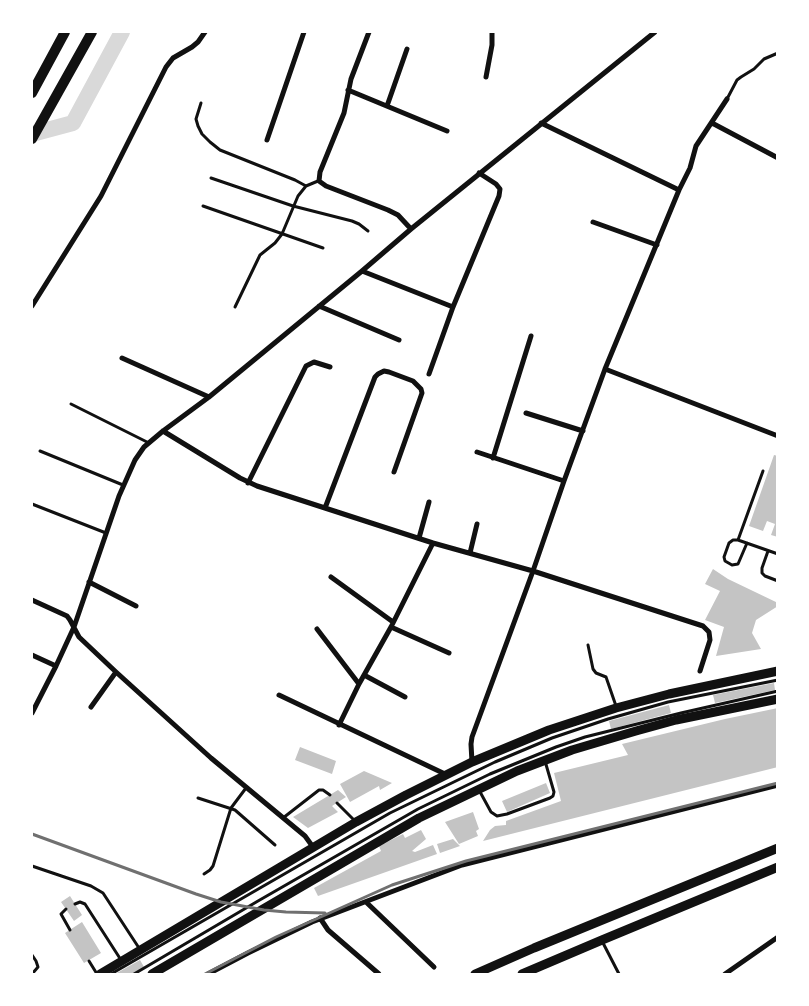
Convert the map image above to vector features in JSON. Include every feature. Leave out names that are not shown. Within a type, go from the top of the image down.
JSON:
[{"type":"highway","points":[[32,93],[65,32]]},
{"type":"highway","points":[[32,139],[92,32]]},
{"type":"main road","points":[[99,975],[356,822],[445,774],[549,730],[616,708],[777,671]]},
{"type":"main road","points":[[152,975],[419,818],[517,771],[600,741],[646,728],[777,699]]},
{"type":"main road","points":[[475,975],[534,948],[777,848]]},
{"type":"main road","points":[[522,975],[777,867]]},
{"type":"street","points":[[32,306],[101,196],[166,67],[173,58],[198,42],[205,32]]},
{"type":"street","points":[[267,140],[304,32]]},
{"type":"street","points":[[369,32],[351,79],[344,113],[320,172],[319,181],[326,186],[398,215],[411,229]]},
{"type":"street","points":[[486,77],[492,32]]},
{"type":"street","points":[[32,712],[74,627],[123,485],[135,460],[149,443],[655,32]]},
{"type":"street","points":[[387,106],[407,49]]},
{"type":"street","points":[[348,90],[447,131]]},
{"type":"street","points":[[472,762],[472,737],[605,369],[690,168],[696,146],[727,99]]},
{"type":"street","points":[[541,123],[680,190]]},
{"type":"street","points":[[712,123],[777,158]]},
{"type":"street","points":[[429,374],[453,307],[499,196],[500,189],[496,184],[479,173]]},
{"type":"street","points":[[593,222],[657,245]]},
{"type":"street","points":[[362,271],[453,307]]},
{"type":"street","points":[[319,306],[399,340]]},
{"type":"street","points":[[493,458],[531,336]]},
{"type":"street","points":[[122,358],[208,397]]},
{"type":"street","points":[[248,483],[306,366],[314,362],[330,367]]},
{"type":"street","points":[[605,369],[777,436]]},
{"type":"street","points":[[325,508],[375,378],[384,371],[413,381],[421,388],[422,393],[394,472]]},
{"type":"street","points":[[526,413],[583,430]]},
{"type":"street","points":[[163,431],[248,483],[703,626],[709,632],[710,640],[700,670]]},
{"type":"street","points":[[477,452],[564,481]]},
{"type":"street","points":[[419,538],[429,502]]},
{"type":"street","points":[[470,553],[477,524]]},
{"type":"street","points":[[339,725],[433,543]]},
{"type":"street","points":[[331,577],[392,625],[449,653]]},
{"type":"street","points":[[90,582],[136,606]]},
{"type":"street","points":[[32,600],[67,616],[80,637],[116,672],[211,759],[305,837],[313,847]]},
{"type":"street","points":[[317,629],[359,684]]},
{"type":"street","points":[[32,656],[56,666]]},
{"type":"street","points":[[91,707],[116,672]]},
{"type":"street","points":[[364,675],[405,697]]},
{"type":"street","points":[[279,695],[445,774]]},
{"type":"street","points":[[208,975],[248,952],[320,918],[462,866],[777,785]]},
{"type":"street","points":[[366,902],[434,967]]},
{"type":"street","points":[[320,918],[328,930],[379,975]]},
{"type":"street","points":[[725,975],[777,937]]},
{"type":"lane","points":[[727,99],[737,80],[764,59],[777,53]]},
{"type":"lane","points":[[772,56],[777,58]]},
{"type":"lane","points":[[201,103],[196,119],[198,126],[202,134],[220,150],[306,186]]},
{"type":"lane","points":[[211,178],[293,206],[357,223],[368,231]]},
{"type":"lane","points":[[235,307],[260,255],[282,234],[298,196],[306,186],[319,181]]},
{"type":"lane","points":[[203,206],[322,248]]},
{"type":"lane","points":[[71,404],[149,443]]},
{"type":"lane","points":[[39,451],[123,485]]},
{"type":"lane","points":[[738,540],[763,471]]},
{"type":"lane","points":[[32,504],[106,533]]},
{"type":"lane","points":[[747,543],[736,565],[726,562],[724,557],[729,543],[733,540],[738,540],[747,543],[777,554]]},
{"type":"lane","points":[[768,551],[762,573],[777,580]]},
{"type":"lane","points":[[588,645],[593,669],[596,673],[606,677],[616,708]]},
{"type":"lane","points":[[111,975],[390,813],[495,762],[552,738],[608,719],[668,702],[777,680]]},
{"type":"lane","points":[[134,975],[408,815],[490,774],[585,737],[777,691]]},
{"type":"lane","points":[[478,789],[491,812],[497,816],[550,798],[554,796],[554,792],[544,760]]},
{"type":"lane","points":[[204,874],[213,866],[231,808],[246,788]]},
{"type":"lane","points":[[283,818],[319,790],[330,795]]},
{"type":"lane","points":[[198,798],[235,810],[275,845]]},
{"type":"lane","points":[[337,803],[356,822]]},
{"type":"lane","points":[[32,866],[90,886],[103,893],[141,951]]},
{"type":"lane","points":[[75,904],[80,902],[85,904],[122,962]]},
{"type":"lane","points":[[66,909],[61,916],[70,930]]},
{"type":"lane","points":[[602,940],[619,975]]},
{"type":"lane","points":[[32,955],[38,967],[32,975]]},
{"type":"lane","points":[[89,961],[99,975]]},
{"type":"building","points":[[774,455],[778,456],[778,537],[771,535],[775,524],[767,521],[763,531],[749,526]]},
{"type":"building","points":[[713,569],[728,579],[778,603],[778,606],[756,620],[752,633],[761,649],[716,656],[724,627],[705,620],[720,591],[705,584]]},
{"type":"building","points":[[774,683],[775,690],[715,703],[713,695]]},
{"type":"building","points":[[669,705],[671,713],[611,729],[609,721]]},
{"type":"building","points":[[778,708],[778,767],[483,841],[495,826],[506,825],[506,821],[561,801],[554,773],[628,755],[622,744]]},
{"type":"building","points":[[300,747],[336,761],[332,774],[295,760]]},
{"type":"building","points":[[364,771],[392,783],[380,790],[379,786],[350,802],[340,784]]},
{"type":"building","points":[[546,783],[550,793],[507,812],[502,801]]},
{"type":"building","points":[[338,790],[346,797],[332,806],[338,812],[308,828],[293,817]]},
{"type":"building","points":[[473,812],[479,829],[476,831],[478,836],[459,844],[445,822]]},
{"type":"building","points":[[421,830],[426,839],[412,851],[433,845],[437,854],[318,896],[314,888],[381,851],[379,846],[403,834],[405,838]]},
{"type":"building","points":[[453,839],[460,846],[440,853],[437,844]]},
{"type":"building","points":[[70,896],[82,915],[74,921],[61,902]]},
{"type":"building","points":[[82,922],[101,953],[84,963],[65,933]]},
{"type":"building","points":[[140,960],[144,967],[132,974],[115,974]]},
{"type":"waterway","points":[[32,134],[73,123],[122,32]]},
{"type":"railway","points":[[205,974],[276,937],[392,885],[466,861],[778,783]]},
{"type":"railway","points":[[32,834],[221,902],[264,910],[325,913]]}]
